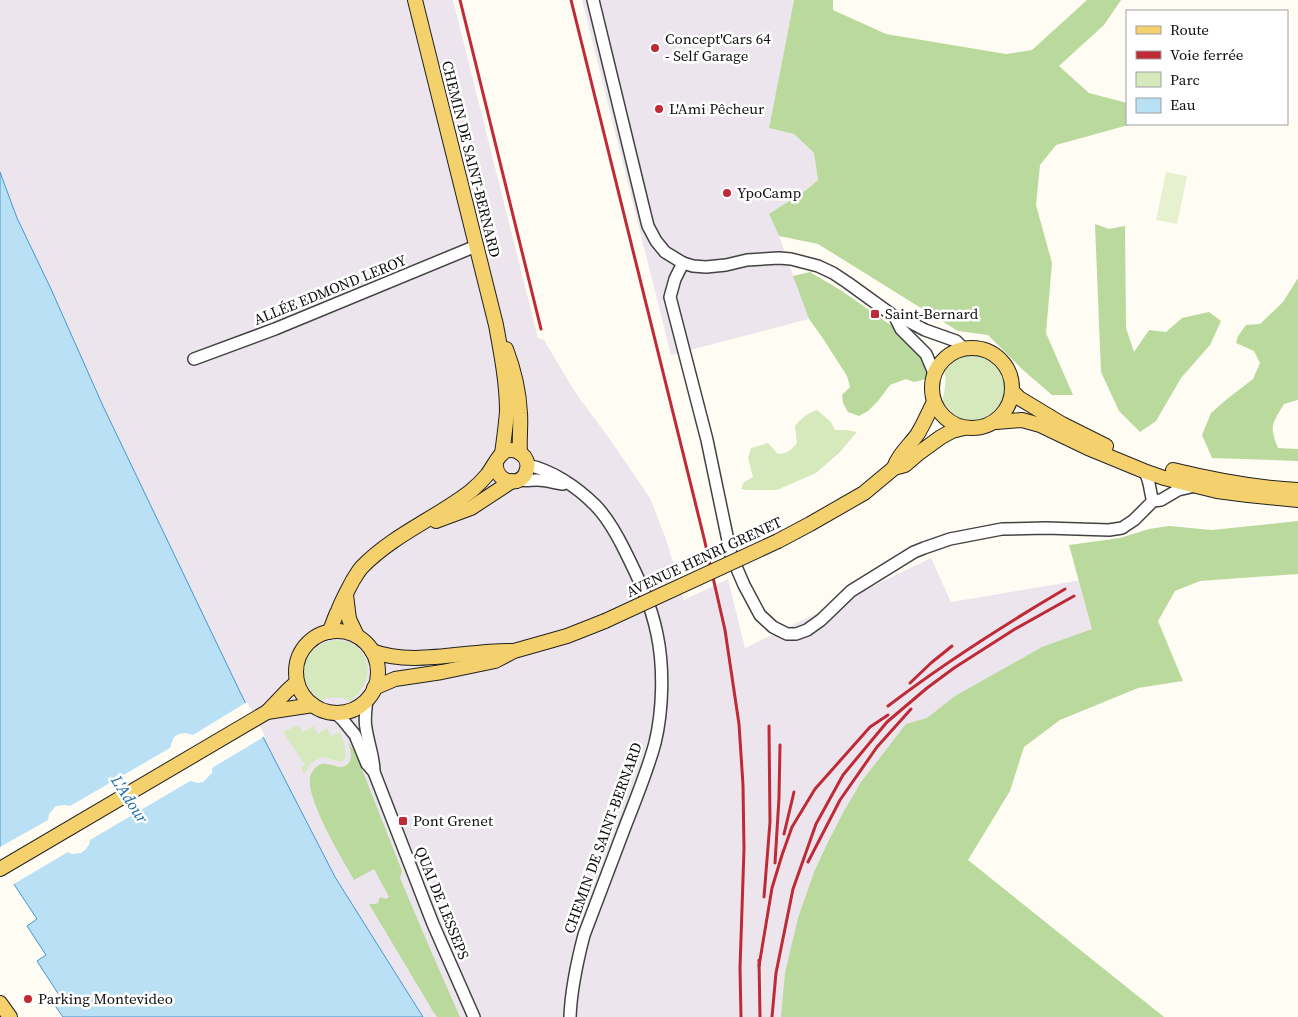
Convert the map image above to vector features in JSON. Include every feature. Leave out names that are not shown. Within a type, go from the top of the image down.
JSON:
[{"type":"main road","name":"CHEMIN DE SAINT-BERNARD","points":[[415,0],[496,325],[507,409],[505,431],[499,458]]},
{"type":"main road","name":"CHEMIN DE SAINT-BERNARD","points":[[496,325],[513,368],[519,397],[520,453]]},
{"type":"main road","points":[[976,348],[988,351],[999,358],[1007,368],[1012,379],[1013,392],[1010,403],[1004,414],[996,422],[986,427],[964,428],[951,423],[940,414],[934,402],[931,387],[934,373],[939,364],[954,352],[964,349],[976,348]]},
{"type":"main road","points":[[1013,392],[1062,424],[1135,459],[1162,468],[1220,481],[1250,486],[1298,490]]},
{"type":"main road","name":"AVENUE HENRI GRENET","points":[[894,468],[897,459],[906,450],[921,428],[934,402]]},
{"type":"main road","points":[[996,422],[1022,420],[1040,425],[1088,448],[1164,478],[1217,491],[1298,500]]},
{"type":"main road","name":"AVENUE HENRI GRENET","points":[[370,694],[395,679],[495,661],[514,651],[567,636],[605,621],[778,541],[810,524],[864,493],[894,468],[905,465],[941,437],[952,431],[964,428]]},
{"type":"main road","points":[[329,632],[346,594],[360,569],[383,548],[457,501],[486,476],[499,458],[511,450],[516,450],[526,460],[525,474],[471,508],[414,529]]},
{"type":"main road","points":[[499,458],[496,467],[499,476],[503,479],[516,480]]},
{"type":"main road","points":[[346,594],[349,620],[357,636],[372,651],[376,660],[377,679],[370,694],[357,707],[346,712],[323,710],[313,705],[303,695],[297,682],[296,669],[299,656],[306,644],[316,636],[329,632],[343,632],[357,636]]},
{"type":"main road","name":"AVENUE HENRI GRENET","points":[[372,651],[396,658],[514,651]]},
{"type":"main road","points":[[283,704],[297,682]]},
{"type":"main road","points":[[0,869],[267,712],[283,704],[313,705]]},
{"type":"main road","points":[[0,1003],[10,1017]]},
{"type":"street","points":[[593,0],[648,226],[656,241],[665,252],[692,266],[726,265],[765,258],[790,259],[818,266],[848,283],[895,317],[956,341],[964,349]]},
{"type":"street","name":"ALLÉE EDMOND LEROY","points":[[194,359],[275,329],[476,246]]},
{"type":"street","points":[[683,263],[675,279],[670,297],[707,440],[736,569],[760,615],[773,627],[786,634],[796,634],[807,630],[851,591],[914,552],[924,548],[950,539],[1002,529],[1109,530],[1122,528],[1134,520],[1152,502],[1161,500],[1178,490],[1196,486]]},
{"type":"street","points":[[895,317],[901,329],[926,354],[934,373]]},
{"type":"street","name":"CHEMIN DE SAINT-BERNARD","points":[[527,465],[554,475],[572,486],[596,506],[616,535],[640,582],[653,616],[661,668],[660,711],[655,742],[644,777],[584,935],[573,981],[570,1017]]},
{"type":"street","points":[[1144,471],[1150,483],[1152,502]]},
{"type":"street","name":"CHEMIN DE SAINT-BERNARD","points":[[516,480],[546,481],[572,486]]},
{"type":"street","name":"QUAI DE LESSEPS","points":[[370,694],[365,726],[374,762],[374,772]]},
{"type":"street","name":"QUAI DE LESSEPS","points":[[334,712],[355,735],[367,764],[374,772],[433,924],[474,1017]]},
{"type":"shaded area","points":[[0,0],[453,0],[538,338],[544,340],[575,392],[650,498],[666,539],[684,600],[728,579],[745,648],[931,558],[951,602],[1082,580],[1112,640],[792,1017],[423,1017],[335,877],[242,696],[103,406],[17,218],[0,172]]},
{"type":"shaded area","points":[[582,0],[794,0],[769,128],[794,134],[814,153],[818,180],[769,214],[779,236],[809,319],[671,355]]},
{"type":"green space","points":[[794,0],[833,0],[833,10],[886,34],[1006,54],[1032,50],[1087,0],[1121,0],[1104,25],[1059,66],[1089,93],[1126,103],[1126,125],[1128,125],[1056,145],[1040,165],[1036,205],[1052,263],[1046,333],[1073,395],[1052,395],[1023,370],[988,335],[958,331],[818,244],[779,236],[769,214],[818,180],[814,153],[794,134],[769,128]]},
{"type":"green space","points":[[1166,172],[1187,176],[1177,224],[1156,220]]},
{"type":"green space","points":[[1095,224],[1109,229],[1125,226],[1126,328],[1134,352],[1149,330],[1166,332],[1182,318],[1209,312],[1221,321],[1210,345],[1181,378],[1156,421],[1140,432],[1119,411],[1101,372]]},
{"type":"green space","points":[[810,272],[842,291],[895,328],[920,353],[928,372],[926,379],[914,382],[906,379],[890,385],[868,411],[859,416],[848,412],[843,403],[842,395],[850,387],[847,376],[809,319],[793,276]]},
{"type":"green space","points":[[1298,278],[1298,400],[1284,404],[1274,421],[1273,435],[1278,448],[1298,449],[1298,461],[1212,458],[1202,435],[1211,413],[1253,379],[1260,363],[1254,351],[1236,343],[1238,336],[1246,325],[1260,324],[1283,302]]},
{"type":"green space","points":[[973,354],[994,362],[1004,376],[1005,391],[999,405],[988,416],[974,421],[958,417],[942,401],[945,386],[944,371],[956,359]]},
{"type":"green space","points":[[817,410],[831,422],[835,430],[857,432],[839,453],[816,473],[777,490],[741,489],[744,482],[753,477],[748,458],[751,448],[768,443],[778,454],[789,451],[797,443],[795,426],[805,416]]},
{"type":"green space","points":[[1298,521],[1298,574],[1200,581],[1175,591],[1158,621],[1183,681],[1138,688],[1060,720],[1024,747],[1010,791],[968,860],[1164,1017],[781,1017],[785,973],[798,918],[814,872],[844,811],[861,782],[906,724],[927,718],[955,696],[1042,647],[1092,629],[1069,545],[1120,538],[1149,529],[1169,526],[1212,530]]},
{"type":"green space","points":[[334,640],[353,644],[365,657],[368,673],[366,681],[357,695],[350,701],[343,698],[320,700],[306,683],[304,665],[308,657],[314,649]]},
{"type":"green space","points":[[298,725],[303,732],[313,726],[318,734],[327,728],[331,736],[340,732],[346,752],[342,762],[322,757],[311,763],[304,775],[301,766],[305,765],[283,732]]},
{"type":"green space","points":[[348,742],[356,754],[402,871],[400,878],[460,1017],[437,1017],[434,1013],[369,904],[378,903],[380,897],[386,899],[389,897],[374,869],[354,880],[333,843],[318,811],[312,796],[311,774],[318,765],[322,764],[345,766],[351,757]]},
{"type":"water","name":"L'Adour","points":[[0,172],[17,218],[103,406],[242,696],[335,877],[423,1017],[63,1017],[51,1000],[59,995],[37,961],[46,955],[27,926],[37,919],[0,863]]},
{"type":"pier","points":[[247,702],[265,736],[212,768],[212,773],[203,782],[190,781],[90,840],[89,845],[81,853],[72,854],[68,852],[12,885],[0,867],[0,847],[48,820],[49,814],[56,806],[70,806],[170,748],[174,737],[179,734],[193,735]]},
{"type":"railway","points":[[460,0],[541,329]]},
{"type":"railway","points":[[571,0],[725,630],[739,724],[743,785],[744,849],[740,968],[741,1017]]},
{"type":"railway","points":[[888,706],[975,645],[1065,589]]},
{"type":"railway","points":[[772,1017],[776,973],[793,889],[816,824],[843,775],[887,722],[927,688],[954,668],[1015,629],[1074,596]]},
{"type":"railway","points":[[910,683],[952,646]]},
{"type":"railway","points":[[808,862],[840,800],[877,747],[911,709]]},
{"type":"railway","points":[[759,966],[772,888],[792,827],[815,789],[870,727],[888,715]]},
{"type":"railway","points":[[764,897],[770,822],[769,726]]},
{"type":"railway","points":[[775,863],[780,745]]},
{"type":"railway","points":[[784,834],[794,792]]},
{"type":"railway","points":[[759,960],[760,1017]]},
{"type":"place","name":"Concept'Cars 64 - Self Garage","points":[[655,48]]},
{"type":"place","name":"L'Ami Pêcheur","points":[[659,109]]},
{"type":"place","name":"YpoCamp","points":[[727,193]]},
{"type":"place","name":"Saint-Bernard","points":[[875,314]]},
{"type":"place","name":"Pont Grenet","points":[[403,821]]},
{"type":"place","name":"Parking Montevideo","points":[[28,999]]}]
